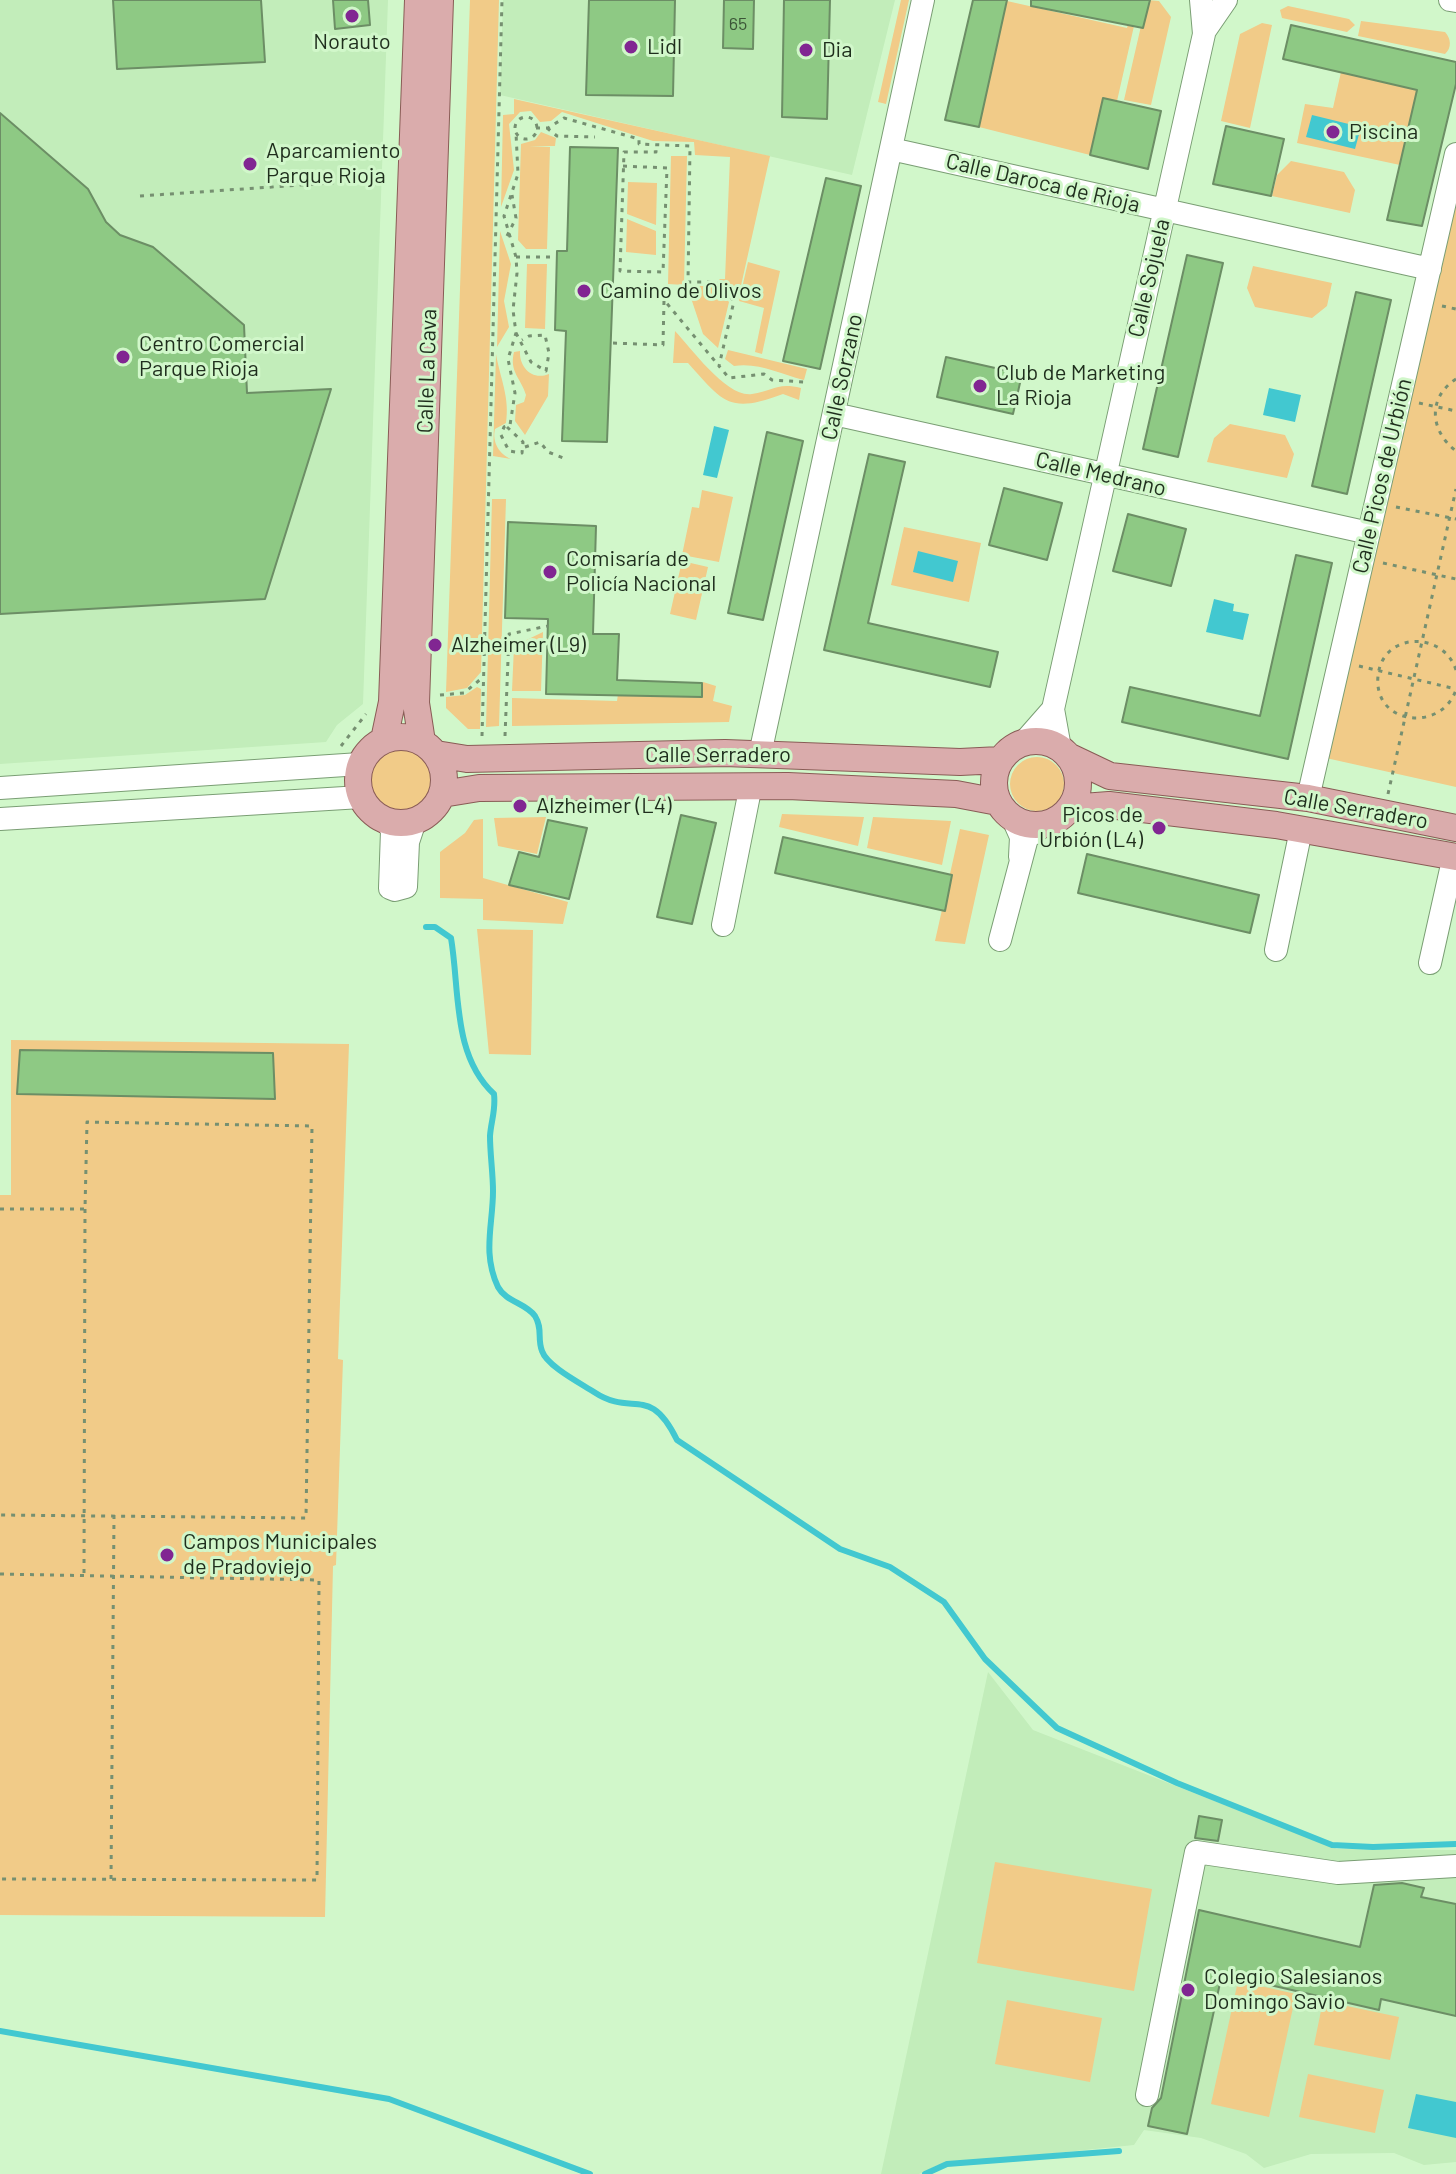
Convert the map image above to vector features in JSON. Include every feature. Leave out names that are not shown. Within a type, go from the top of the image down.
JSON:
[{"type":"main road","name":"Calle La Cava","points":[[384,740],[392,702],[418,0]]},
{"type":"main road","name":"Calle La Cava","points":[[429,748],[416,703],[440,0]]},
{"type":"main road","points":[[404,736],[429,748],[444,773],[442,794],[427,814],[415,821],[387,821],[372,811],[361,797],[358,781],[360,764],[370,750],[384,740],[404,736]]},
{"type":"main road","points":[[1024,742],[1049,742],[1065,752],[1079,783],[1070,808],[1044,825],[1006,811],[993,781],[1000,760],[1024,742]]},
{"type":"main road","name":"Calle Serradero","points":[[429,748],[760,754],[960,762],[1000,760]]},
{"type":"main road","name":"Calle Serradero","points":[[1065,752],[1110,776],[1308,798],[1456,828]]},
{"type":"main road","name":"Calle Serradero","points":[[442,794],[479,788],[751,785],[956,794],[1006,811]]},
{"type":"main road","name":"Calle Serradero","points":[[1070,808],[1109,805],[1301,830],[1455,856]]},
{"type":"street","name":"Calle Sorzano","points":[[760,754],[923,0]]},
{"type":"street","name":"Calle Sojuela","points":[[1065,752],[1053,709],[1204,34],[1201,0]]},
{"type":"street","name":"Calle Sojuela","points":[[1204,34],[1226,0]]},
{"type":"street","points":[[1450,0],[1456,1]]},
{"type":"street","name":"Calle Daroca de Rioja","points":[[891,149],[1430,269]]},
{"type":"street","name":"Calle Picos de Urbión","points":[[1308,798],[1456,154]]},
{"type":"street","name":"Calle Medrano","points":[[834,414],[1369,533]]},
{"type":"street","name":"Calle Sojuela","points":[[1024,742],[1053,709]]},
{"type":"street","points":[[0,788],[360,764]]},
{"type":"street","points":[[723,925],[751,785]]},
{"type":"street","points":[[0,819],[361,797]]},
{"type":"street","points":[[1006,811],[1021,837],[1019,866]]},
{"type":"street","points":[[387,821],[392,831],[390,888],[395,890],[406,887],[408,842],[415,821]]},
{"type":"street","points":[[1000,940],[1027,838],[1044,825]]},
{"type":"street","points":[[1276,950],[1301,830]]},
{"type":"street","points":[[1430,963],[1455,856]]},
{"type":"street","points":[[1147,2095],[1196,1852],[1338,1873],[1456,1866]]},
{"type":"path","points":[[502,0],[480,748],[506,736],[509,634],[548,626]]},
{"type":"path","points":[[536,128],[532,119],[522,117],[516,122],[518,174],[504,216],[507,236],[516,257],[513,310],[516,333],[508,359],[515,393],[507,427],[501,435],[509,451],[518,454],[525,447],[540,442],[548,452],[566,459]]},
{"type":"path","points":[[536,128],[547,128],[564,118],[639,139],[639,144],[690,146],[688,282],[717,282],[734,301],[719,366]]},
{"type":"path","points":[[516,133],[528,138],[536,128]]},
{"type":"path","points":[[547,128],[557,136],[595,137]]},
{"type":"path","points":[[623,166],[667,168],[663,272],[620,271],[623,166],[624,152],[656,152],[656,145]]},
{"type":"path","points":[[140,196],[389,179],[411,169]]},
{"type":"path","points":[[507,236],[516,218],[512,195]]},
{"type":"path","points":[[516,257],[552,257]]},
{"type":"path","points":[[613,343],[663,345],[664,292],[619,291]]},
{"type":"path","points":[[664,300],[729,378],[764,374],[772,380],[804,382]]},
{"type":"path","points":[[516,333],[531,362],[546,371],[549,353],[545,335],[529,336],[522,340]]},
{"type":"path","points":[[1456,379],[1442,390],[1436,406],[1437,431],[1456,451]]},
{"type":"path","points":[[1400,399],[1456,411]]},
{"type":"path","points":[[507,427],[516,433],[525,447]]},
{"type":"path","points":[[1384,813],[1456,489]]},
{"type":"path","points":[[1376,503],[1456,519]]},
{"type":"path","points":[[1363,559],[1456,579]]},
{"type":"path","points":[[1340,662],[1379,670],[1414,678],[1456,689],[1445,709],[1434,716],[1405,718],[1386,704],[1379,693],[1379,670],[1387,654],[1397,645],[1423,640],[1446,652],[1456,670]]},
{"type":"path","points":[[0,1515],[84,1515],[114,1515],[306,1518],[312,1126],[87,1122],[85,1209],[84,1515],[84,1573]]},
{"type":"path","points":[[0,1209],[85,1209]]},
{"type":"path","points":[[111,1879],[114,1515]]},
{"type":"path","points":[[0,1574],[84,1573],[319,1580],[317,1880],[0,1879]]},
{"type":"shaded area","points":[[0,0],[388,0],[363,704],[337,725],[326,742],[0,764]]},
{"type":"shaded area","points":[[470,0],[499,0],[481,672],[467,688],[446,692]]},
{"type":"shaded area","points":[[503,0],[895,0],[852,175],[500,95]]},
{"type":"shaded area","points":[[901,0],[909,0],[886,104],[878,102]]},
{"type":"shaded area","points":[[1147,0],[1159,1],[1171,17],[1151,105],[1124,100]]},
{"type":"shaded area","points":[[1007,1],[1127,28],[1128,24],[1134,26],[1117,101],[1103,99],[1090,155],[979,127]]},
{"type":"shaded area","points":[[1288,6],[1349,19],[1355,25],[1347,32],[1282,18],[1280,10]]},
{"type":"shaded area","points":[[1361,21],[1445,32],[1450,46],[1445,54],[1358,36]]},
{"type":"shaded area","points":[[1262,23],[1272,25],[1250,128],[1221,121],[1240,34]]},
{"type":"shaded area","points":[[1341,72],[1417,90],[1400,165],[1297,143],[1305,104],[1333,108]]},
{"type":"shaded area","points":[[514,99],[770,156],[738,299],[719,279],[725,279],[730,157],[695,155],[694,142],[653,141],[562,112],[551,121],[540,122],[531,111],[520,112],[509,124],[514,170],[501,207],[503,115],[514,114]]},
{"type":"shaded area","points":[[541,132],[556,138],[555,146],[529,146],[550,147],[547,249],[526,249],[518,240],[521,144],[535,140]]},
{"type":"shaded area","points":[[671,156],[687,156],[684,285],[668,284]]},
{"type":"shaded area","points":[[1291,161],[1344,172],[1355,190],[1350,213],[1272,196],[1277,175]]},
{"type":"shaded area","points":[[1456,175],[1456,787],[1326,758]]},
{"type":"shaded area","points":[[628,182],[657,183],[656,225],[627,214]]},
{"type":"shaded area","points":[[627,219],[656,231],[656,255],[626,252]]},
{"type":"shaded area","points":[[500,231],[511,264],[504,301],[509,327],[497,347]]},
{"type":"shaded area","points":[[748,262],[780,271],[762,354],[755,352],[764,308],[739,301]]},
{"type":"shaded area","points":[[527,264],[547,264],[545,329],[525,328]]},
{"type":"shaded area","points":[[1253,266],[1332,283],[1327,306],[1312,318],[1255,307],[1247,288]]},
{"type":"shaded area","points":[[687,286],[714,286],[729,302],[718,348],[703,334]]},
{"type":"shaded area","points":[[675,331],[710,371],[732,388],[752,394],[780,386],[793,386],[801,388],[799,400],[783,394],[739,404],[720,396],[688,363],[673,363]]},
{"type":"shaded area","points":[[728,350],[807,369],[804,380],[760,367],[734,366],[725,359]]},
{"type":"shaded area","points":[[520,351],[528,371],[537,376],[549,374],[548,396],[525,435],[515,421],[516,405],[524,402],[526,395],[513,365],[514,352]]},
{"type":"shaded area","points":[[496,354],[507,414],[506,423],[495,429],[495,438],[500,451],[511,459],[493,456]]},
{"type":"shaded area","points":[[1230,424],[1285,435],[1294,454],[1287,478],[1207,462],[1214,438]]},
{"type":"shaded area","points":[[702,490],[733,497],[719,562],[682,555],[692,507],[699,508]]},
{"type":"shaded area","points":[[492,499],[506,499],[499,726],[486,727]]},
{"type":"shaded area","points":[[904,527],[981,543],[969,602],[891,585]]},
{"type":"shaded area","points":[[682,561],[708,567],[696,620],[670,614]]},
{"type":"shaded area","points":[[543,632],[541,691],[512,691],[514,646]]},
{"type":"shaded area","points":[[703,682],[716,686],[713,701],[732,706],[729,722],[512,726],[512,698],[617,701],[618,694],[702,697]]},
{"type":"shaded area","points":[[477,687],[481,689],[480,729],[468,729],[446,708],[446,697],[465,695]]},
{"type":"shaded area","points":[[401,750],[422,759],[431,780],[422,801],[401,810],[380,801],[371,780],[380,759]]},
{"type":"shaded area","points":[[1037,757],[1056,765],[1064,784],[1056,803],[1037,811],[1018,803],[1010,784],[1018,765]]},
{"type":"shaded area","points":[[782,814],[864,817],[858,846],[779,827]]},
{"type":"shaded area","points":[[546,817],[537,854],[498,846],[494,818]]},
{"type":"shaded area","points":[[873,817],[951,821],[942,865],[867,848]]},
{"type":"shaded area","points":[[483,819],[483,878],[568,902],[563,924],[483,920],[483,899],[440,898],[440,852],[465,833],[474,820]]},
{"type":"shaded area","points":[[960,829],[989,835],[965,944],[935,941]]},
{"type":"shaded area","points":[[477,929],[533,930],[531,1055],[489,1054]]},
{"type":"shaded area","name":"Campos Municipales de Pradoviejo","points":[[11,1040],[349,1044],[338,1359],[343,1360],[336,1565],[333,1566],[325,1917],[0,1915],[0,1195],[11,1195]]},
{"type":"shaded area","name":"Colegio Salesianos Domingo Savio","points":[[988,1672],[1033,1730],[1337,1849],[1456,1850],[1456,2162],[1424,2165],[1394,2153],[1311,2154],[1264,2168],[1246,2154],[1201,2138],[1144,2130],[1134,2145],[938,2165],[919,2174],[881,2174]]},
{"type":"shaded area","points":[[995,1862],[1152,1889],[1134,1991],[977,1963]]},
{"type":"shaded area","points":[[1238,1981],[1296,1994],[1269,2117],[1211,2104]]},
{"type":"shaded area","points":[[1007,2000],[1102,2018],[1090,2082],[995,2064]]},
{"type":"shaded area","points":[[1323,2001],[1399,2017],[1390,2060],[1314,2045]]},
{"type":"shaded area","points":[[1308,2074],[1384,2090],[1375,2133],[1299,2117]]},
{"type":"water","name":"Piscina","points":[[1312,115],[1361,127],[1355,149],[1306,137]]},
{"type":"water","points":[[1269,388],[1301,395],[1295,422],[1263,415]]},
{"type":"water","points":[[714,426],[729,430],[717,478],[703,475]]},
{"type":"water","points":[[918,551],[958,561],[953,582],[913,572]]},
{"type":"water","points":[[1214,599],[1234,604],[1233,611],[1249,614],[1243,640],[1206,632]]},
{"type":"water","points":[[1416,2094],[1456,2102],[1456,2138],[1408,2128]]},
{"type":"building","points":[[113,0],[261,0],[265,62],[117,69]]},
{"type":"building","name":"Norauto","points":[[333,0],[368,0],[370,25],[335,29]]},
{"type":"building","name":"Lidl","points":[[589,0],[675,0],[673,96],[586,95]]},
{"type":"building","points":[[724,0],[754,0],[753,49],[723,48]]},
{"type":"building","points":[[784,0],[830,0],[827,119],[782,117]]},
{"type":"building","points":[[973,0],[1007,0],[979,127],[945,120]]},
{"type":"building","points":[[1031,0],[1150,0],[1143,28],[1031,6]]},
{"type":"building","points":[[1291,25],[1456,62],[1456,84],[1422,226],[1387,220],[1417,90],[1283,59]]},
{"type":"building","points":[[1103,98],[1161,111],[1148,169],[1090,155]]},
{"type":"building","name":"Centro Comercial Parque Rioja","points":[[0,113],[88,189],[106,222],[120,235],[153,247],[244,325],[247,393],[331,389],[265,599],[0,614]]},
{"type":"building","points":[[1226,126],[1284,139],[1271,196],[1213,184]]},
{"type":"building","name":"Camino de Olivos","points":[[570,147],[618,148],[607,442],[562,441],[566,331],[555,330],[557,251],[567,251]]},
{"type":"building","points":[[826,178],[861,186],[820,369],[783,361]]},
{"type":"building","points":[[1187,255],[1223,263],[1178,457],[1143,449]]},
{"type":"building","points":[[1356,292],[1391,300],[1347,494],[1312,486]]},
{"type":"building","name":"Club de Marketing La Rioja","points":[[946,357],[1022,374],[1013,414],[937,397]]},
{"type":"building","points":[[767,432],[803,441],[763,620],[728,613]]},
{"type":"building","points":[[869,454],[905,462],[868,623],[998,652],[990,687],[824,650]]},
{"type":"building","points":[[1004,488],[1062,503],[1047,560],[989,545]]},
{"type":"building","points":[[1128,514],[1186,529],[1171,586],[1113,571]]},
{"type":"building","name":"Comisaría de Policía Nacional","points":[[508,522],[596,526],[593,634],[619,634],[617,680],[702,683],[702,697],[546,694],[548,619],[505,618]]},
{"type":"building","points":[[1296,555],[1332,563],[1288,759],[1122,722],[1130,687],[1260,716]]},
{"type":"building","points":[[681,815],[716,823],[692,924],[657,917]]},
{"type":"building","points":[[548,820],[587,828],[569,899],[509,885],[519,852],[539,857]]},
{"type":"building","points":[[783,837],[952,875],[945,911],[775,873]]},
{"type":"building","points":[[1087,854],[1259,895],[1250,933],[1078,893]]},
{"type":"building","points":[[20,1050],[273,1053],[275,1099],[17,1094]]},
{"type":"building","points":[[1199,1816],[1222,1820],[1218,1841],[1195,1838]]},
{"type":"building","points":[[1402,1883],[1424,1888],[1421,1897],[1456,1904],[1456,2016],[1381,1999],[1379,2010],[1222,1974],[1187,2134],[1148,2126],[1152,2108],[1161,2098],[1199,1910],[1360,1947],[1374,1885]]},
{"type":"waterway","points":[[426,927],[435,927],[451,938],[464,1041],[480,1078],[494,1094],[490,1136],[493,1191],[489,1251],[493,1275],[502,1292],[535,1316],[542,1351],[550,1362],[608,1399],[640,1404],[658,1412],[677,1440],[840,1549],[890,1567],[944,1602],[985,1659],[1057,1728],[1177,1783],[1332,1845],[1456,1844]]},
{"type":"waterway","points":[[0,2031],[389,2099],[590,2174]]},
{"type":"waterway","points":[[925,2174],[947,2164],[1119,2151]]},
{"type":"place","name":"Norauto","points":[[352,16]]},
{"type":"place","name":"Lidl","points":[[631,47]]},
{"type":"place","name":"Dia","points":[[806,50]]},
{"type":"place","name":"Piscina","points":[[1333,132]]},
{"type":"place","name":"Aparcamiento Parque Rioja","points":[[250,164]]},
{"type":"place","name":"Camino de Olivos","points":[[584,291]]},
{"type":"place","name":"Centro Comercial Parque Rioja","points":[[123,357]]},
{"type":"place","name":"Club de Marketing La Rioja","points":[[980,386]]},
{"type":"place","name":"Comisaría de Policía Nacional","points":[[550,572]]},
{"type":"place","name":"Alzheimer (L9)","points":[[435,645]]},
{"type":"place","name":"Alzheimer (L4)","points":[[520,806]]},
{"type":"place","name":"Picos de Urbión (L4)","points":[[1159,828]]},
{"type":"place","name":"Campos Municipales de Pradoviejo","points":[[167,1555]]},
{"type":"place","name":"Colegio Salesianos Domingo Savio","points":[[1188,1990]]}]
